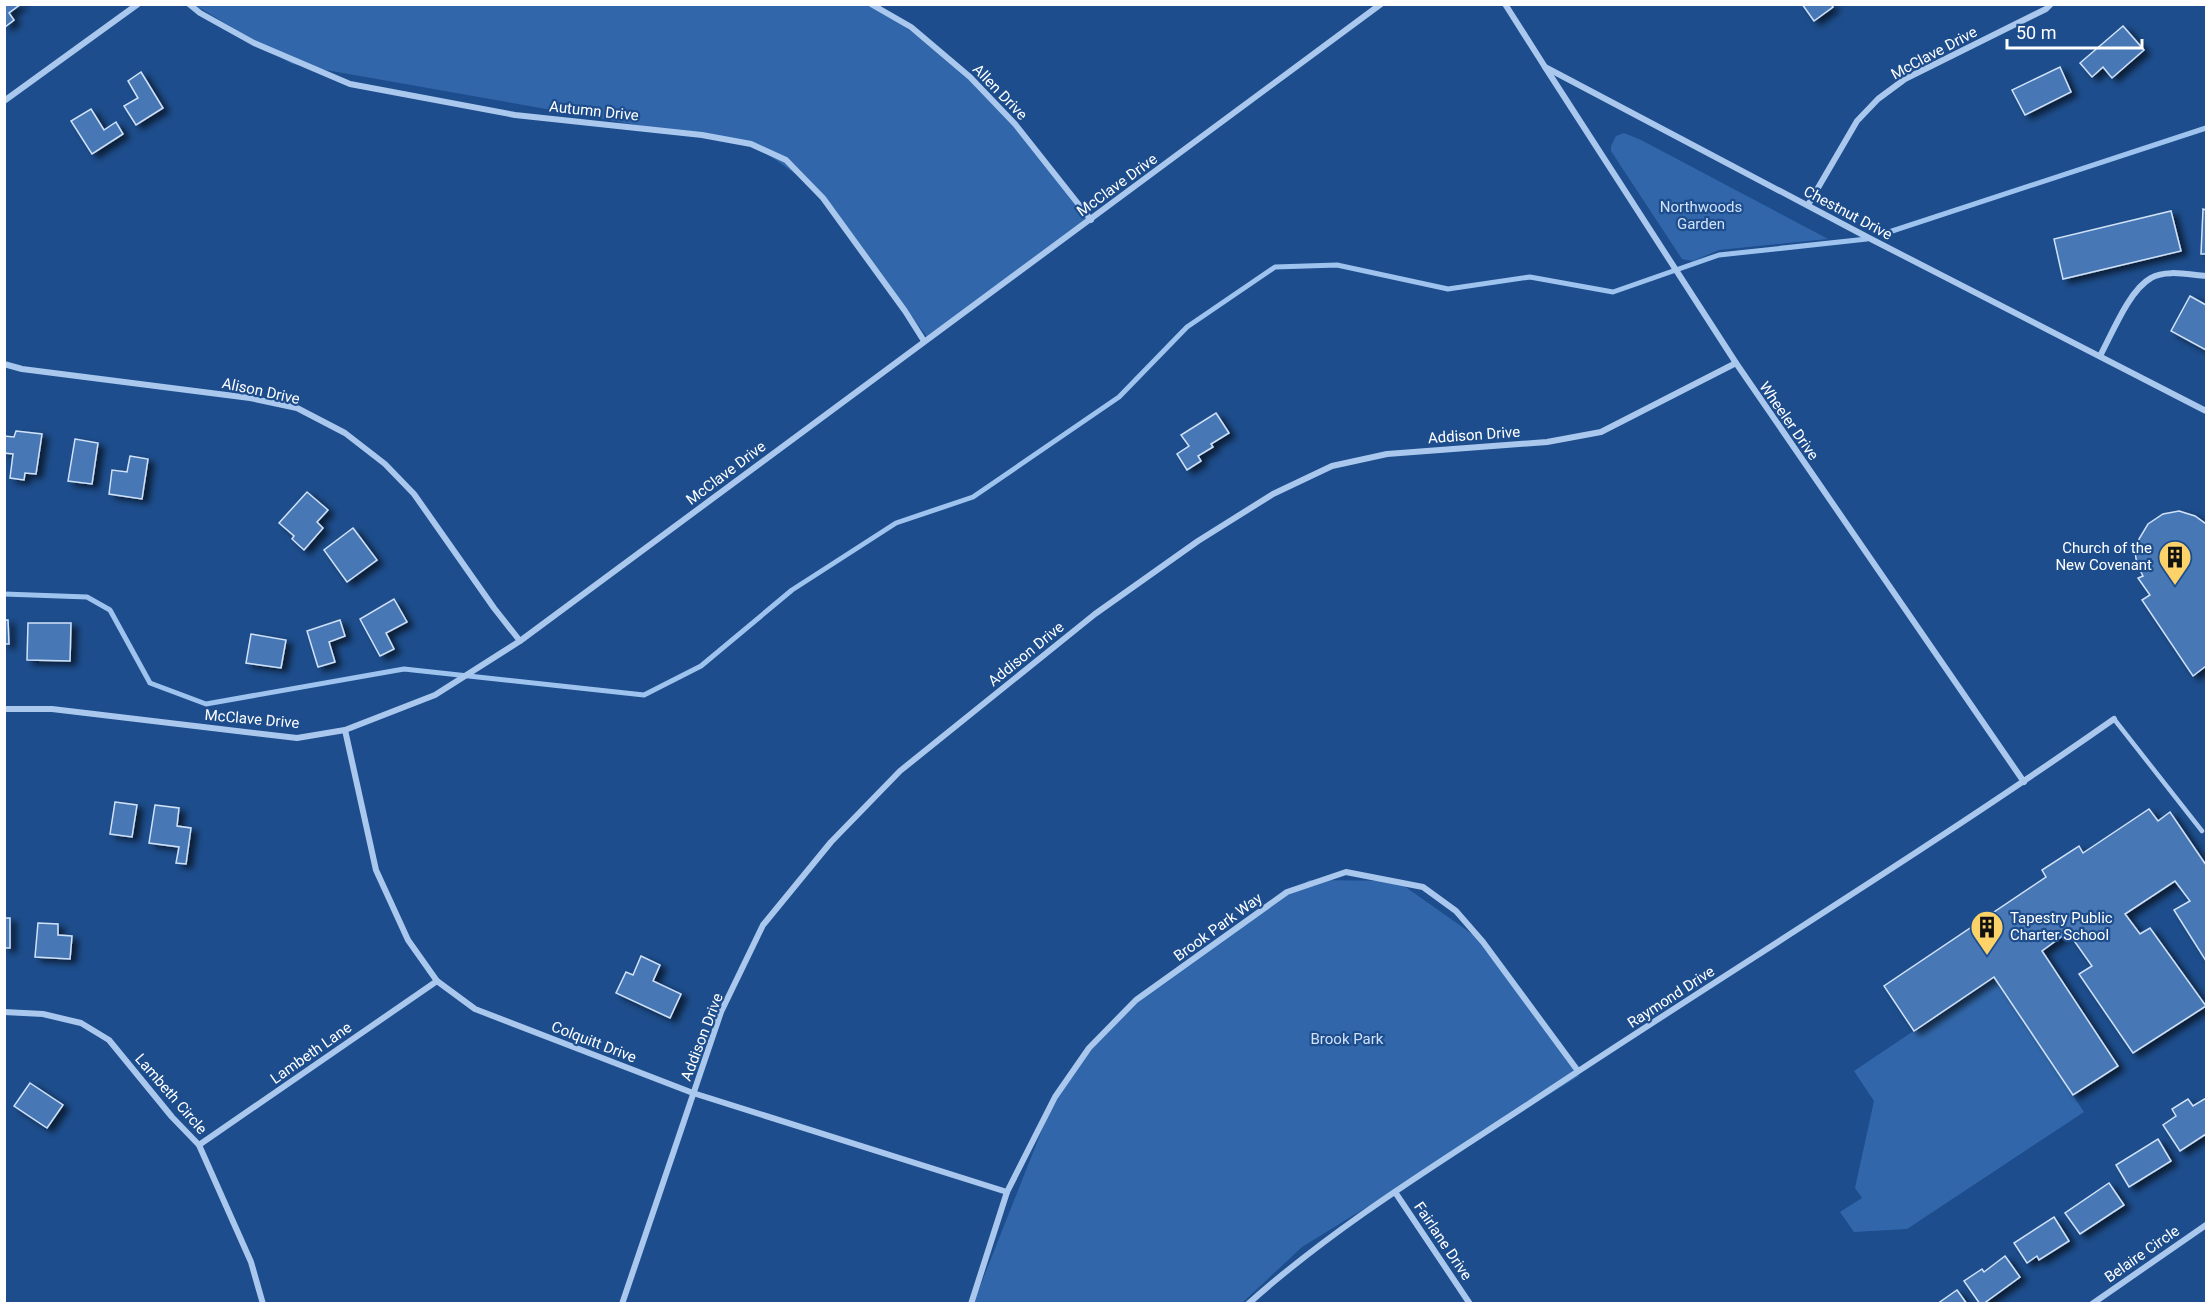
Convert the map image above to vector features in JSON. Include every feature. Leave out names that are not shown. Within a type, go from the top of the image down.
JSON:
[{"type":"street","points":[[4,101],[138,4]]},
{"type":"street","name":"Autumn Drive","points":[[189,4],[200,13],[254,44],[350,84],[515,115],[702,135],[751,144],[786,160],[823,198],[924,341]]},
{"type":"street","name":"Allen Drive","points":[[871,4],[911,27],[970,77],[1015,124],[1091,220]]},
{"type":"street","name":"McClave Drive","points":[[4,709],[52,709],[297,738],[345,730],[435,695],[520,641],[1381,4]]},
{"type":"street","name":"Chestnut Drive","points":[[1505,4],[1545,67],[2206,411]]},
{"type":"street","name":"McClave Drive","points":[[1808,205],[1857,122],[1878,99],[1905,79],[2046,9],[2051,4]]},
{"type":"street","name":"Wheeler Drive","points":[[1545,67],[1736,363],[2024,782]]},
{"type":"street","points":[[2100,357],[2135,292],[2151,277],[2173,273],[2206,276]]},
{"type":"street","name":"Addison Drive","points":[[622,1304],[722,1012],[764,925],[831,843],[900,771],[1095,614],[1198,541],[1273,494],[1332,466],[1387,454],[1547,442],[1601,432],[1736,363]]},
{"type":"street","name":"Alison Drive","points":[[4,364],[22,369],[250,398],[297,408],[345,433],[385,465],[414,494],[520,641]]},
{"type":"street","name":"Raymond Drive","points":[[1248,1304],[1287,1269],[1395,1192],[2024,782],[2114,719]]},
{"type":"street","name":"Colquitt Drive","points":[[345,730],[376,870],[408,940],[437,981],[475,1009],[693,1093],[1007,1192]]},
{"type":"street","name":"Brook Park Way","points":[[971,1304],[1007,1192],[1055,1097],[1089,1048],[1136,1000],[1287,892],[1346,872],[1423,887],[1456,911],[1483,942],[1578,1071]]},
{"type":"street","name":"Lambeth Lane","points":[[199,1145],[437,981]]},
{"type":"street","name":"Lambeth Circle","points":[[4,1012],[43,1014],[81,1023],[109,1040],[172,1117],[199,1145],[251,1262],[264,1304]]},
{"type":"street","name":"Fairlane Drive","points":[[1395,1192],[1470,1304]]},
{"type":"street","name":"Belaire Circle","points":[[2092,1304],[2206,1225]]},
{"type":"lane","points":[[2114,719],[2202,831]]},
{"type":"green space","points":[[195,5],[869,5],[897,20],[982,89],[1095,219],[928,338],[814,187],[756,146],[292,64]]},
{"type":"green space","name":"Northwoods Garden","points":[[1624,133],[1828,239],[1719,250],[1693,261],[1682,259],[1611,151],[1616,136]]},
{"type":"green space","name":"Brook Park","points":[[1309,880],[1397,881],[1475,936],[1579,1076],[1302,1247],[1242,1303],[973,1304],[1059,1087],[1135,1000]]},
{"type":"green space","points":[[1994,977],[2084,1112],[1907,1229],[1854,1232],[1840,1212],[1862,1198],[1855,1188],[1874,1101],[1854,1071]]},
{"type":"building","points":[[4,4],[21,4],[9,13],[14,20],[5,27]]},
{"type":"building","points":[[1802,4],[1831,4],[1833,7],[1814,21]]},
{"type":"building","points":[[2123,26],[2144,50],[2112,78],[2103,67],[2092,77],[2080,63]]},
{"type":"building","points":[[2060,67],[2071,92],[2025,115],[2012,90]]},
{"type":"building","points":[[141,72],[163,108],[136,125],[124,106],[138,98],[128,81]]},
{"type":"building","points":[[91,109],[104,130],[116,122],[123,134],[92,154],[71,121]]},
{"type":"building","points":[[2203,209],[2206,210],[2206,254],[2201,254]]},
{"type":"building","points":[[2171,211],[2181,251],[2063,279],[2054,239]]},
{"type":"building","points":[[2190,296],[2206,305],[2206,350],[2171,331]]},
{"type":"building","points":[[1216,413],[1229,433],[1211,444],[1213,447],[1198,456],[1201,461],[1187,470],[1177,454],[1189,446],[1181,435]]},
{"type":"building","points":[[16,431],[42,434],[36,474],[25,473],[24,480],[10,478],[13,454],[4,453],[4,436],[14,437]]},
{"type":"building","points":[[75,439],[98,443],[92,484],[68,481]]},
{"type":"building","points":[[130,456],[148,459],[142,499],[109,494],[112,470],[127,472]]},
{"type":"building","points":[[307,492],[328,510],[317,522],[323,528],[304,550],[292,539],[294,536],[279,523]]},
{"type":"building","name":"Church of the New Covenant","points":[[2179,511],[2195,516],[2206,524],[2206,666],[2193,676],[2142,600],[2150,595],[2138,578],[2143,576],[2137,565],[2135,552],[2139,539],[2148,524],[2163,514]]},
{"type":"building","points":[[353,528],[377,560],[347,582],[324,550]]},
{"type":"building","points":[[394,599],[407,622],[386,633],[394,649],[380,656],[360,619]]},
{"type":"building","points":[[4,620],[8,620],[9,644],[4,644]]},
{"type":"building","points":[[340,620],[345,636],[329,642],[335,662],[318,667],[307,631]]},
{"type":"building","points":[[28,623],[71,623],[70,661],[27,660]]},
{"type":"building","points":[[251,634],[286,640],[281,668],[246,663]]},
{"type":"building","points":[[115,802],[137,805],[132,837],[110,834]]},
{"type":"building","points":[[155,805],[179,808],[177,826],[191,828],[186,864],[176,863],[179,847],[149,843]]},
{"type":"building","name":"Tapestry Public Charter School","points":[[2149,809],[2158,821],[2170,812],[2206,865],[2206,961],[2174,910],[2190,901],[2175,881],[2125,914],[2140,934],[2150,928],[2206,1006],[2133,1053],[2079,974],[2092,966],[2068,932],[2042,951],[2118,1066],[2073,1095],[1994,977],[1914,1031],[1884,986],[2046,877],[2042,870],[2079,846],[2083,853]]},
{"type":"building","points":[[4,918],[10,918],[10,948],[4,948]]},
{"type":"building","points":[[38,923],[58,924],[58,935],[72,936],[70,959],[35,957]]},
{"type":"building","points":[[641,956],[660,965],[653,981],[681,994],[670,1018],[616,993],[626,972],[633,975]]},
{"type":"building","points":[[30,1083],[63,1105],[47,1128],[14,1106]]},
{"type":"building","points":[[2206,1098],[2206,1134],[2180,1151],[2163,1125],[2176,1116],[2172,1109],[2188,1099],[2193,1106]]},
{"type":"building","points":[[2158,1139],[2171,1161],[2129,1187],[2116,1165]]},
{"type":"building","points":[[2109,1183],[2124,1205],[2080,1234],[2065,1213]]},
{"type":"building","points":[[2054,1217],[2069,1241],[2039,1260],[2037,1256],[2027,1263],[2014,1243]]},
{"type":"building","points":[[2005,1256],[2020,1277],[1980,1304],[1964,1281],[1982,1269],[1984,1272]]},
{"type":"building","points":[[1957,1290],[1967,1304],[1937,1304]]},
{"type":"waterway","points":[[1886,233],[2206,128]]},
{"type":"waterway","points":[[4,594],[87,597],[110,610],[150,683],[206,704],[404,669],[644,695],[701,666],[792,590],[896,523],[973,497],[1119,397],[1187,327],[1275,267],[1337,265],[1448,289],[1530,277],[1613,292],[1719,255],[1867,239]]},
{"type":"place","name":"Church of the New Covenant","points":[[2175,586]]},
{"type":"place","name":"Tapestry Public Charter School","points":[[1987,956]]}]
